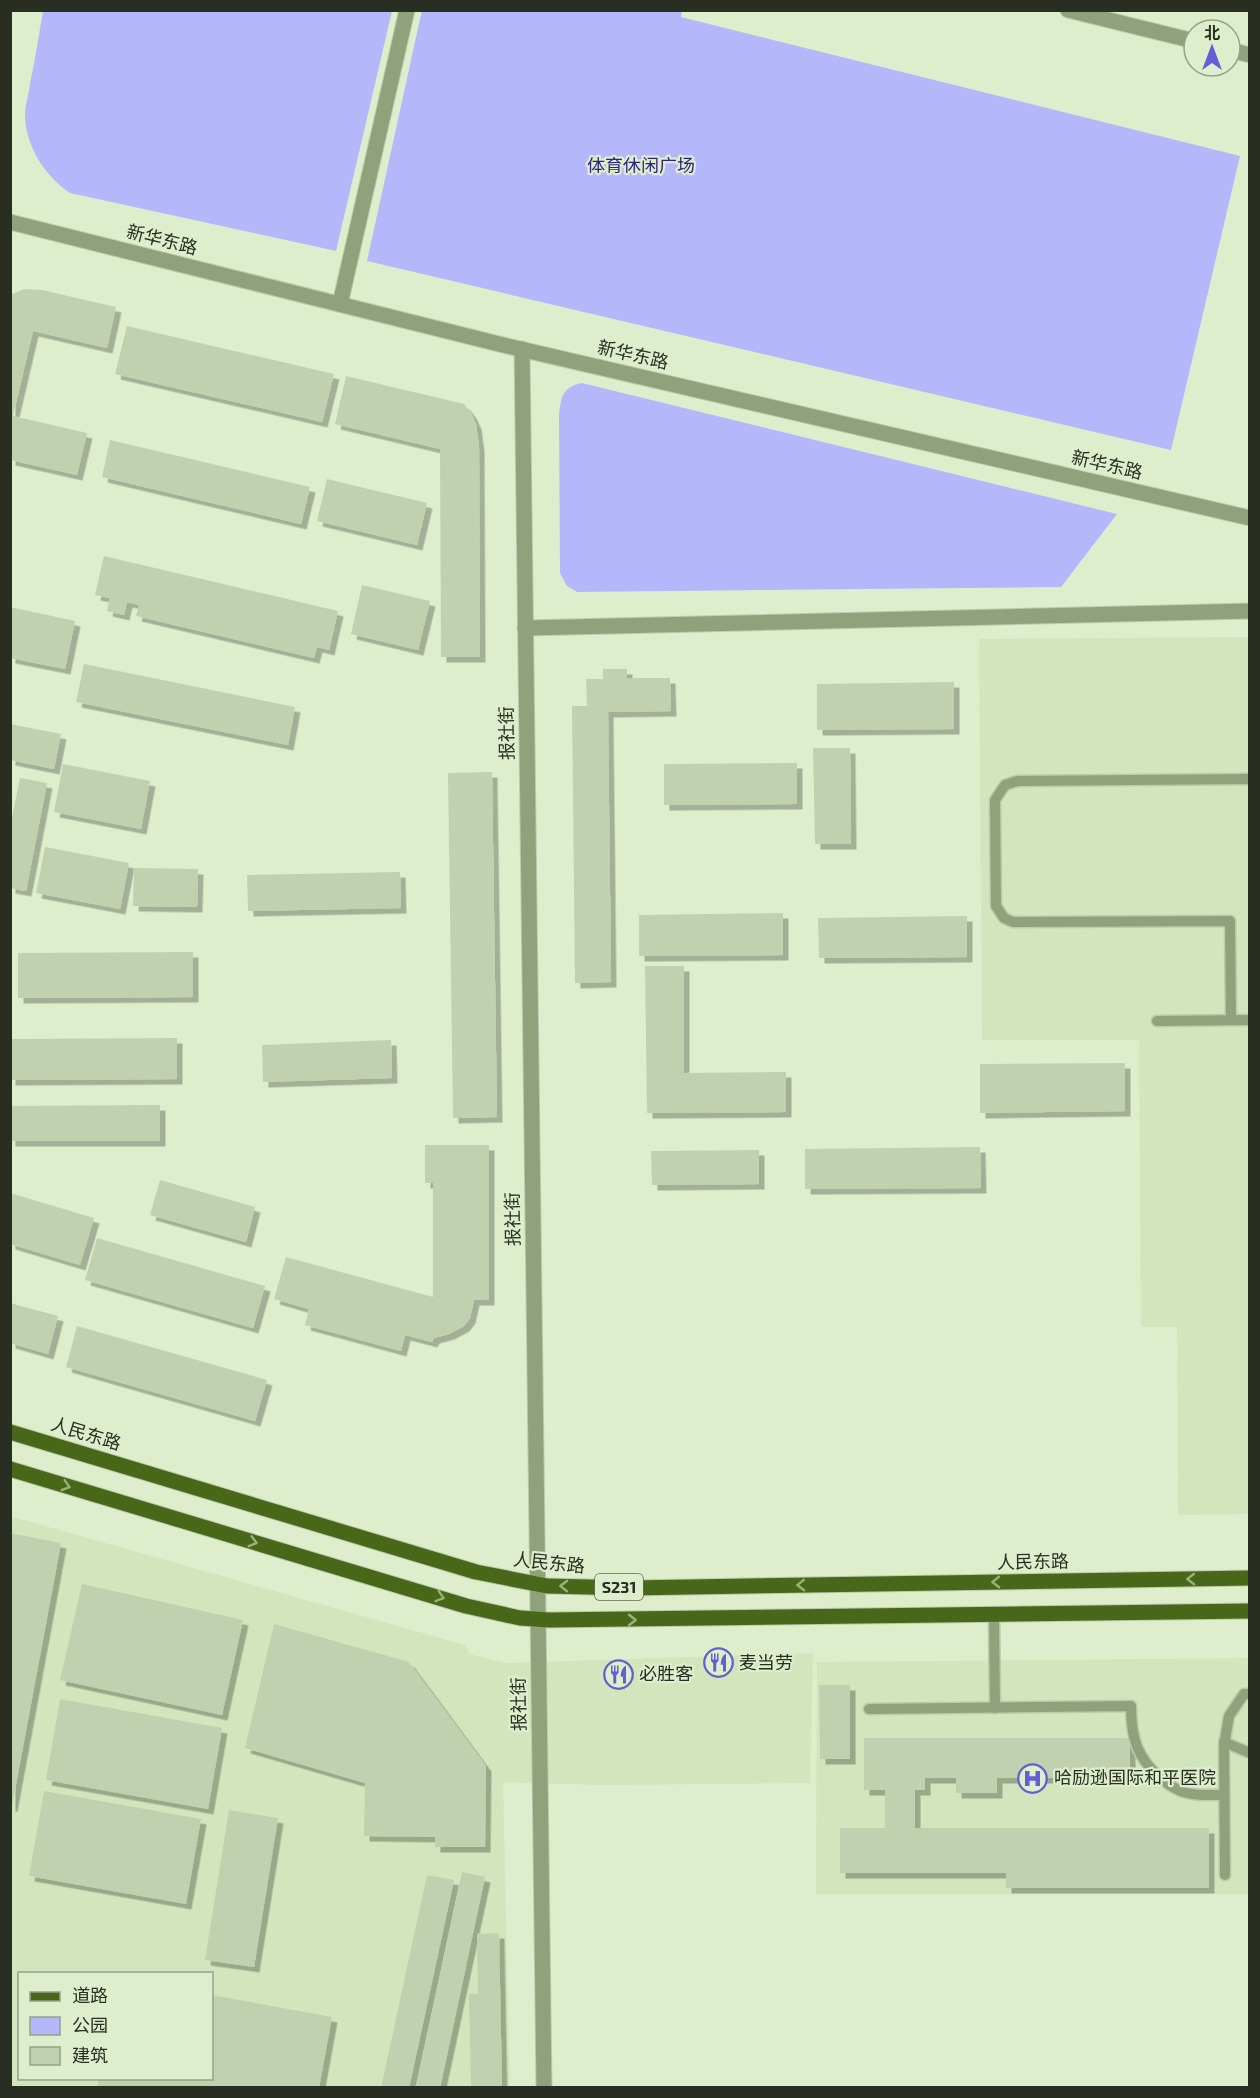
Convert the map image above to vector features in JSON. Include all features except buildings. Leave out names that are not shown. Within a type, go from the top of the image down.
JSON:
[{"type":"main road","name":"人民东路","points":[[10,1432],[476,1572],[537,1585],[630,1588],[1250,1578]]},
{"type":"main road","name":"S231","points":[[10,1469],[466,1606],[520,1618],[635,1620],[1250,1611]]},
{"type":"street","points":[[340,304],[407,10]]},
{"type":"street","points":[[1068,10],[1182,38]]},
{"type":"street","name":"新华东路","points":[[10,222],[522,349],[1250,518]]},
{"type":"street","name":"报社街","points":[[522,349],[544,2088]]},
{"type":"street","points":[[525,628],[1250,611]]},
{"type":"lane","points":[[1231,1020],[1230,921],[1013,922],[1004,918],[996,906],[995,800],[1005,785],[1017,781],[1250,779]]},
{"type":"lane","points":[[1157,1021],[1250,1020]]},
{"type":"lane","points":[[994,1615],[994,1707]]},
{"type":"lane","points":[[1225,1875],[1224,1742],[1229,1716],[1238,1700],[1250,1694]]},
{"type":"lane","points":[[869,1709],[1131,1706],[1131,1730],[1141,1758],[1151,1770],[1167,1783],[1186,1793],[1224,1795]]},
{"type":"lane","points":[[1224,1742],[1250,1753]]},
{"type":"shaded area","points":[[1249,637],[1249,1514],[1178,1515],[1177,1327],[1141,1327],[1139,1040],[982,1040],[979,639]]},
{"type":"shaded area","points":[[10,1516],[465,1645],[470,1654],[505,1663],[813,1653],[810,1783],[602,1785],[503,1782],[510,2087],[11,2087]]},
{"type":"shaded area","name":"哈励逊国际和平医院","points":[[1249,1658],[1249,1894],[816,1894],[817,1662]]},
{"type":"green space","name":"体育休闲广场","points":[[422,10],[682,11],[681,17],[1240,156],[1171,450],[367,261]]},
{"type":"green space","points":[[43,11],[392,11],[336,251],[70,193],[61,186],[38,160],[26,128],[26,104]]},
{"type":"green space","points":[[582,383],[1117,514],[1061,587],[577,592],[567,586],[560,573],[559,414],[564,393],[571,387]]},
{"type":"place","name":"麦当劳","points":[[718,1663]]},
{"type":"place","name":"必胜客","points":[[618,1674]]},
{"type":"place","name":"哈励逊国际和平医院","points":[[1033,1778]]}]
